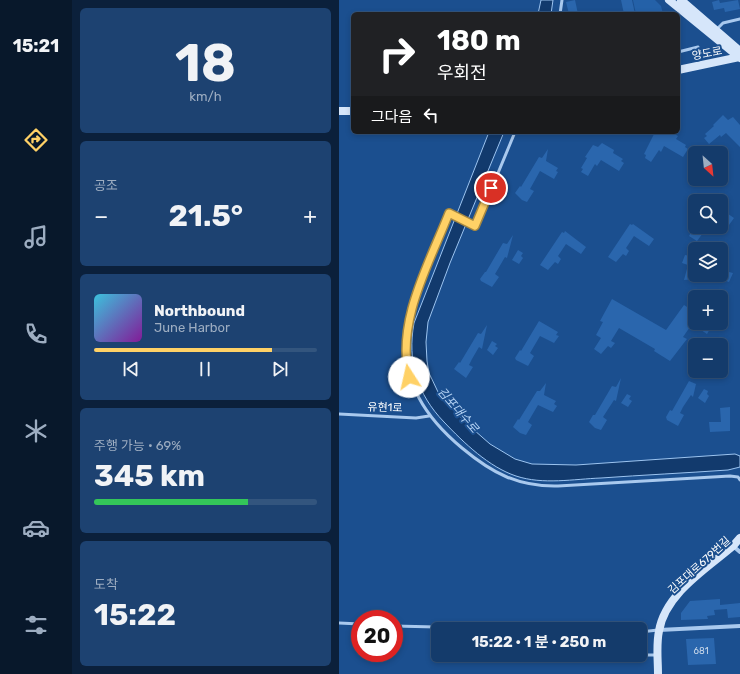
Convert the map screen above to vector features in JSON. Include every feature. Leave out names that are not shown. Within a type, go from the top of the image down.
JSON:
[{"type":"street","points":[[669,0],[740,57]]},
{"type":"street","points":[[681,0],[716,30],[740,57]]},
{"type":"street","name":"양도로","points":[[680,70],[740,57]]},
{"type":"street","name":"양도로","points":[[680,73],[740,57]]},
{"type":"street","points":[[339,111],[351,111]]},
{"type":"street","points":[[339,115],[351,115]]},
{"type":"street","name":"김포대로679번길","points":[[658,674],[657,655],[660,630],[669,609],[676,599],[737,547],[740,538]]},
{"type":"street","points":[[660,630],[740,626]]},
{"type":"street","name":"김포대로679번길","points":[[660,630],[661,674]]},
{"type":"lane","points":[[560,12],[562,0]]},
{"type":"lane","points":[[716,30],[723,23],[740,19]]},
{"type":"lane","points":[[680,51],[697,47]]},
{"type":"lane","points":[[514,134],[475,226],[449,213],[412,307],[406,339],[406,359],[409,377],[429,416],[452,440],[481,463],[507,478],[529,485],[558,486],[730,476],[740,480]]},
{"type":"lane","name":"유현1로","points":[[339,414],[416,418],[429,416]]},
{"type":"lane","points":[[339,623],[351,624]]},
{"type":"lane","points":[[403,626],[431,627]]},
{"type":"lane","points":[[647,631],[660,630]]},
{"type":"lane","points":[[647,655],[657,655]]},
{"type":"shaded area","points":[[541,0],[553,0],[551,12],[538,12]]},
{"type":"shaded area","points":[[633,0],[655,0],[661,6],[662,12],[636,12]]},
{"type":"shaded area","points":[[488,134],[503,134],[450,263],[428,322],[426,342],[427,361],[429,373],[438,392],[466,423],[490,444],[515,459],[532,464],[576,465],[735,454],[740,456],[740,467],[728,470],[548,481],[526,479],[506,472],[477,454],[444,422],[427,400],[416,376],[413,364],[412,337],[414,323]]},
{"type":"building","points":[[575,0],[578,12],[568,12],[566,2]]},
{"type":"building","points":[[621,0],[632,0],[635,12],[624,12]]},
{"type":"building","points":[[719,0],[720,3],[738,0],[740,9],[725,12],[724,8],[714,10],[712,2]]},
{"type":"building","points":[[723,115],[728,120],[733,117],[740,125],[740,147],[726,133],[721,137],[720,135],[709,144],[704,138],[707,136],[705,134]]},
{"type":"building","points":[[654,134],[674,134],[678,136],[676,139],[686,145],[685,147],[688,149],[683,157],[664,146],[661,152],[659,150],[651,162],[645,158],[646,155],[644,154]]},
{"type":"building","points":[[602,143],[614,150],[613,153],[623,159],[621,161],[624,163],[619,171],[601,160],[597,166],[595,164],[588,176],[581,172],[583,169],[581,168],[587,158],[585,157],[593,145],[598,147]]},
{"type":"building","points":[[548,149],[546,161],[558,168],[556,171],[558,172],[554,179],[540,171],[530,189],[534,191],[527,202],[522,200],[515,193],[520,186],[521,187],[539,157],[542,158]]},
{"type":"building","points":[[728,214],[734,218],[729,225],[728,224]]},
{"type":"building","points":[[630,224],[633,224],[654,239],[649,246],[634,236],[626,248],[629,251],[626,256],[623,254],[616,262],[608,257]]},
{"type":"building","points":[[565,231],[586,247],[581,254],[566,244],[558,256],[561,259],[558,264],[555,262],[548,270],[540,265],[562,232],[564,233]]},
{"type":"building","points":[[690,234],[702,234],[697,241],[689,236]]},
{"type":"building","points":[[513,235],[507,258],[505,257],[495,274],[499,277],[492,287],[480,279],[486,272],[503,243],[507,244]]},
{"type":"building","points":[[518,250],[523,253],[521,256],[523,258],[519,264],[512,260]]},
{"type":"building","points":[[685,255],[688,256],[688,265],[682,263]]},
{"type":"building","points":[[688,265],[688,280],[684,280]]},
{"type":"building","points":[[728,272],[733,273],[728,282]]},
{"type":"building","points":[[612,299],[666,330],[684,305],[688,308],[688,330],[683,337],[687,339],[670,361],[654,351],[655,349],[619,328],[611,341],[615,343],[611,348],[608,346],[601,354],[594,349],[601,338],[596,335],[603,322],[600,321]]},
{"type":"building","points":[[539,321],[558,332],[556,335],[559,336],[554,343],[540,336],[530,353],[534,356],[528,366],[515,358],[520,350],[521,351]]},
{"type":"building","points":[[487,325],[482,349],[479,347],[472,359],[469,365],[473,367],[466,378],[454,369],[459,362],[460,363],[478,333],[481,334]]},
{"type":"building","points":[[701,330],[709,330],[707,334]]},
{"type":"building","points":[[492,341],[497,344],[495,346],[498,348],[493,355],[487,350]]},
{"type":"building","points":[[621,378],[616,401],[614,400],[603,417],[607,420],[601,430],[595,428],[589,422],[593,415],[595,415],[612,386],[616,387]]},
{"type":"building","points":[[689,381],[696,384],[693,397],[691,395],[683,407],[680,413],[684,415],[678,426],[667,420],[666,417],[670,410],[672,411]]},
{"type":"building","points":[[546,383],[544,395],[556,401],[554,404],[557,406],[553,412],[538,405],[528,422],[532,425],[526,435],[520,433],[513,427],[537,391],[540,391]]},
{"type":"building","points":[[704,389],[708,391],[707,394],[709,396],[705,403],[698,398]]},
{"type":"building","points":[[627,394],[631,396],[629,399],[632,401],[628,407],[621,403]]},
{"type":"building","points":[[730,407],[730,431],[710,432],[709,422],[721,422],[720,408]]},
{"type":"building","points":[[720,599],[720,605],[740,603],[740,617],[728,618],[727,609],[714,610],[715,615],[707,616],[708,619],[681,620],[681,613],[690,601]]},
{"type":"building","points":[[714,638],[716,664],[688,665],[686,639]]},
{"type":"route","points":[[409,377],[405,350],[409,319],[412,307],[449,213],[475,226],[491,188]]},
{"type":"water label","name":"김포대수로","points":[[458,410]]}]
